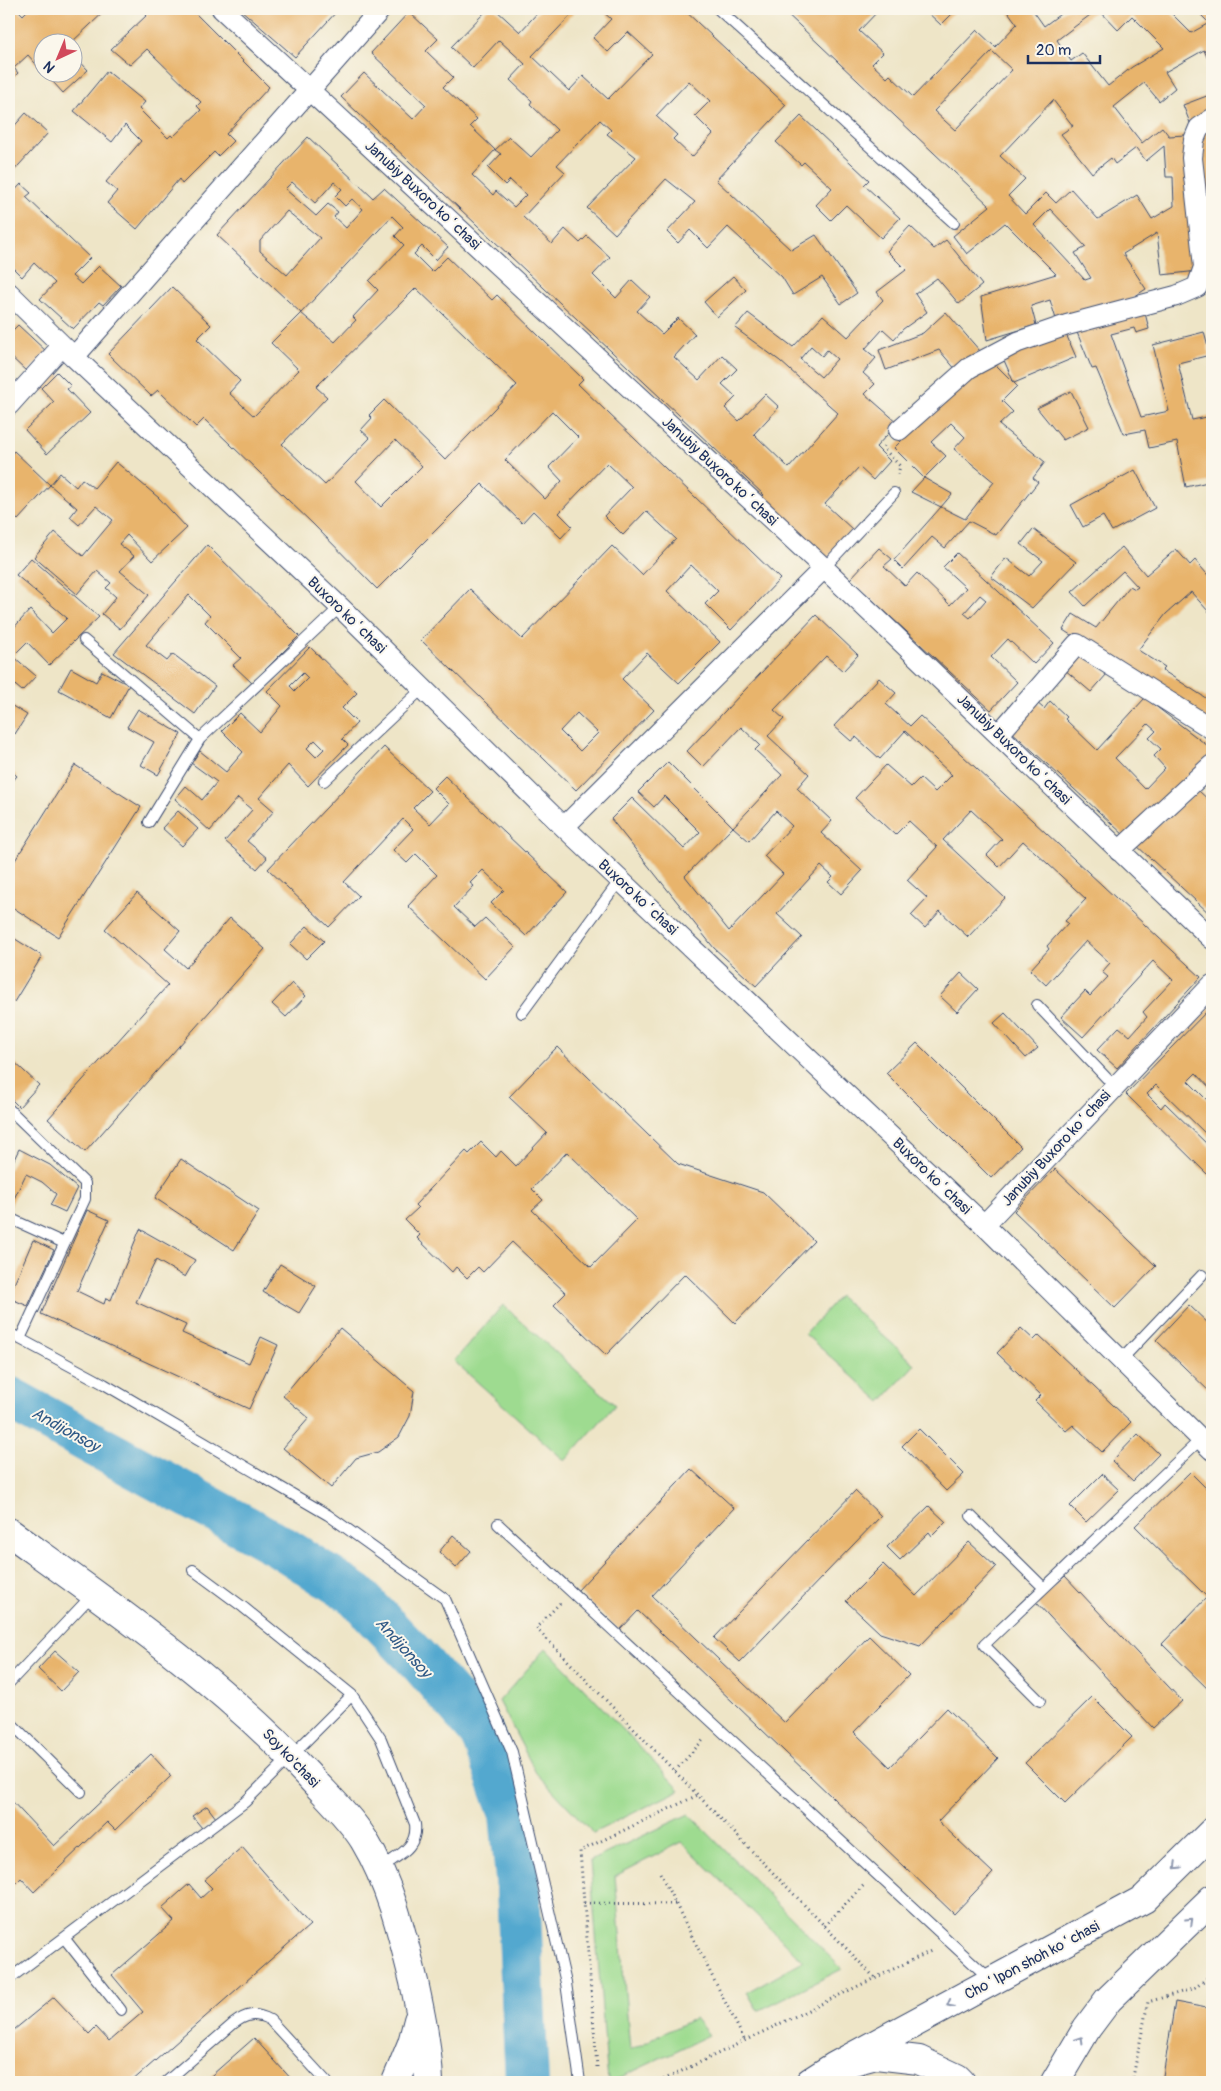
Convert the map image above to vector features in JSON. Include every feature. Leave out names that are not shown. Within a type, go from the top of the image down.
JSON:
[{"type":"main road","name":"Soy ko'chasi","points":[[9,1532],[196,1670],[249,1716],[290,1756],[337,1807],[362,1838],[380,1868],[402,1933],[420,2011],[426,2045],[429,2082]]},
{"type":"main road","name":"Choʻlpon shoh koʻchasi","points":[[835,2066],[1144,1899],[1212,1832]]},
{"type":"main road","points":[[1055,2082],[1087,2028],[1108,2000],[1212,1899]]},
{"type":"main road","points":[[396,2082],[412,2043],[420,2011]]},
{"type":"main road","points":[[800,2082],[835,2066],[876,2055],[919,2060],[957,2078],[961,2082]]},
{"type":"main road","points":[[810,2082],[835,2066]]},
{"type":"street","name":"Janubiy Buxoro koʻchasi","points":[[222,9],[824,568],[1212,939]]},
{"type":"street","points":[[9,405],[68,351],[310,89],[381,9]]},
{"type":"street","points":[[899,430],[969,368],[1018,342],[1067,325],[1176,296],[1197,286],[1204,267],[1192,158],[1194,140],[1199,128],[1212,120]]},
{"type":"street","name":"Buxoro koʻchasi","points":[[9,293],[340,608],[564,827],[984,1225],[1208,1444]]},
{"type":"street","points":[[564,827],[824,568]]},
{"type":"street","points":[[999,734],[1077,644],[1212,729]]},
{"type":"street","points":[[1118,851],[1212,765]]},
{"type":"street","name":"Janubiy Buxoro koʻchasi","points":[[984,1225],[1212,985]]},
{"type":"lane","points":[[718,9],[954,223]]},
{"type":"lane","points":[[824,568],[894,493]]},
{"type":"lane","points":[[149,822],[200,739],[340,608]]},
{"type":"lane","points":[[84,640],[200,739]]},
{"type":"lane","points":[[324,781],[423,688]]},
{"type":"lane","points":[[522,1012],[620,880]]},
{"type":"lane","points":[[1037,1005],[1115,1087]]},
{"type":"lane","points":[[9,1109],[85,1183],[85,1199],[20,1339]]},
{"type":"lane","points":[[9,1218],[64,1243]]},
{"type":"lane","points":[[1121,1360],[1202,1275]]},
{"type":"lane","points":[[9,1333],[104,1384],[328,1515],[444,1599],[512,1752],[566,1984],[580,2082]]},
{"type":"lane","points":[[1040,1701],[984,1645],[1044,1588],[1208,1444]]},
{"type":"lane","points":[[971,1516],[1044,1588]]},
{"type":"lane","points":[[498,1524],[992,1981]]},
{"type":"lane","points":[[193,1570],[243,1607],[352,1695],[381,1739],[415,1824],[416,1833],[411,1846],[380,1868]]},
{"type":"lane","points":[[9,1683],[94,1593]]},
{"type":"lane","points":[[9,1979],[65,1939],[245,1802],[352,1695]]},
{"type":"lane","points":[[9,1721],[81,1792]]},
{"type":"lane","points":[[65,1939],[121,2010]]},
{"type":"lane","points":[[166,2082],[243,2016],[253,2014],[270,2020],[327,2082]]},
{"type":"path","points":[[894,493],[900,466],[883,448],[899,430]]},
{"type":"path","points":[[571,1592],[536,1628],[875,1978]]},
{"type":"path","points":[[675,1771],[717,1726]]},
{"type":"path","points":[[598,2072],[580,1852],[698,1795]]},
{"type":"path","points":[[660,1872],[745,2041]]},
{"type":"path","points":[[824,1926],[875,1873]]},
{"type":"path","points":[[584,1903],[676,1904]]},
{"type":"path","points":[[659,2082],[950,1942]]},
{"type":"path","points":[[1132,2082],[1148,2002],[1194,1988],[1212,1974]]},
{"type":"green space","points":[[839,1296],[915,1364],[881,1402],[805,1334]]},
{"type":"green space","points":[[503,1305],[615,1405],[565,1461],[454,1361]]},
{"type":"green space","points":[[546,1648],[680,1790],[593,1833],[536,1773],[499,1701]]},
{"type":"green space","points":[[689,1814],[842,1969],[758,2011],[747,1992],[803,1961],[682,1842],[615,1876],[630,2050],[695,2018],[709,2035],[608,2082],[590,1861]]},
{"type":"building","points":[[9,9],[17,9],[23,15],[29,9],[107,9],[82,33],[32,32],[32,60],[28,55],[14,68],[18,73],[9,82]]},
{"type":"building","points":[[142,9],[191,9],[269,87],[226,134],[233,141],[218,156],[214,152],[182,184],[179,179],[137,229],[107,203],[117,191],[106,182],[141,141],[125,125],[112,142],[74,111],[107,71],[145,102],[139,109],[168,138],[171,135],[173,137],[201,110],[197,106],[201,102],[147,49],[130,65],[111,49],[147,15]]},
{"type":"building","points":[[240,9],[339,9],[295,57]]},
{"type":"building","points":[[488,9],[495,9],[520,32],[541,9],[577,9],[532,56],[569,91],[583,76],[608,99],[652,54],[628,32],[608,52],[593,38],[611,19],[600,9],[683,9],[786,105],[716,180],[791,250],[816,235],[857,293],[841,304],[822,277],[793,295],[782,277],[728,227],[708,248],[690,230],[678,243],[667,232],[695,202],[666,179],[615,234],[587,208],[636,157],[607,134],[611,130],[600,120],[557,165],[565,172],[523,217],[552,244],[565,229],[580,243],[587,236],[610,257],[593,275],[616,298],[632,280],[650,297],[637,311],[662,334],[678,318],[695,334],[674,357],[699,380],[722,355],[737,369],[722,384],[736,397],[725,408],[739,421],[765,394],[779,407],[754,434],[789,468],[838,413],[780,361],[735,328],[748,313],[793,347],[823,315],[848,337],[883,300],[877,292],[906,270],[887,251],[910,226],[934,249],[946,240],[982,285],[959,304],[937,278],[915,294],[927,312],[903,329],[894,339],[883,329],[865,349],[876,358],[863,373],[875,384],[865,394],[898,423],[876,447],[890,461],[873,480],[859,467],[825,504],[853,530],[827,558],[761,498],[764,495],[341,97],[364,73],[413,119],[426,105],[371,53],[409,12],[438,39],[426,51],[453,77],[443,87],[477,119],[470,126],[495,150],[509,137],[531,157],[557,130],[530,104],[532,101],[510,80],[525,64],[499,40],[473,68],[451,47]],"holes":[[[689,81],[710,101],[695,116],[713,134],[692,157],[673,139],[677,135],[656,116]],[[495,150],[501,154],[488,168],[505,185],[510,180],[526,195],[514,207],[496,191],[493,195],[472,175]],[[811,346],[822,356],[827,350],[837,359],[821,377],[800,359]]]},
{"type":"building","points":[[782,9],[880,9],[859,31],[883,53],[872,64],[887,78],[890,75],[913,97],[977,30],[995,47],[1017,24],[1006,9],[1032,9],[1044,26],[1067,9],[1098,9],[1175,9],[1171,13],[1191,33],[1209,23],[1195,9],[1212,9],[1212,69],[1204,50],[1165,72],[1175,88],[1159,101],[1144,83],[1114,107],[1142,143],[1162,127],[1169,136],[1185,135],[1198,271],[1162,275],[1157,233],[1123,254],[1146,289],[1129,300],[1056,319],[1050,300],[1031,306],[1036,325],[987,340],[981,297],[1056,274],[1005,223],[967,254],[953,236],[990,206]],"holes":[[[1098,9],[1118,30],[1132,16],[1164,48],[1132,67],[1108,86],[1082,53],[1071,61],[1057,40]],[[992,51],[1012,70],[955,130],[934,111]],[[1053,100],[1073,126],[1061,134],[1092,173],[1111,158],[1115,164],[1136,148],[1146,161],[1164,146],[1166,177],[1173,177],[1174,206],[1152,219],[1137,195],[1098,219],[1071,189],[1056,203],[1046,193],[1025,214],[1008,196],[1025,179],[1000,156]],[[1050,209],[1086,247],[1075,253],[1091,278],[1085,280],[1034,225]]]},
{"type":"building","points":[[924,9],[957,9],[941,25]]},
{"type":"building","points":[[82,64],[88,70],[82,76]]},
{"type":"building","points":[[53,82],[75,82],[63,93]]},
{"type":"building","points":[[1212,94],[1212,115],[1190,123],[1183,105]]},
{"type":"building","points":[[26,113],[48,133],[9,176],[9,132]]},
{"type":"building","points":[[801,116],[869,180],[864,185],[900,218],[881,238],[846,205],[831,220],[816,205],[832,188],[804,162],[801,165],[776,142]]},
{"type":"building","points":[[1212,127],[1212,268],[1198,153],[1205,129]]},
{"type":"building","points":[[308,137],[373,198],[384,188],[448,247],[436,260],[422,246],[414,254],[432,272],[447,257],[492,300],[497,295],[583,379],[578,384],[780,579],[731,630],[705,604],[718,591],[691,565],[667,591],[720,642],[679,683],[647,653],[622,679],[654,710],[576,790],[421,640],[470,589],[522,639],[612,546],[642,575],[676,539],[646,511],[623,535],[604,516],[632,487],[607,463],[559,513],[572,526],[561,538],[533,511],[522,523],[482,484],[377,589],[313,524],[204,419],[196,427],[158,390],[151,396],[108,354],[172,287],[211,325],[197,339],[240,381],[229,393],[254,416],[299,370],[271,343],[301,313],[217,235]],"holes":[[[292,182],[315,203],[334,182],[342,189],[335,196],[345,206],[352,199],[363,209],[346,228],[334,217],[338,212],[328,204],[316,216],[285,189]],[[287,211],[320,238],[287,275],[260,251],[260,241]],[[392,216],[403,227],[395,236],[404,245],[369,281],[378,290],[353,317],[356,320],[335,342],[301,313]],[[416,288],[517,385],[445,460],[384,400],[369,415],[372,418],[361,430],[370,438],[325,485],[282,444],[327,397],[316,387]],[[552,411],[578,437],[549,467],[562,481],[545,499],[505,460]],[[395,440],[422,466],[381,507],[356,481]],[[577,713],[598,733],[580,751],[560,731]]]},
{"type":"building","points":[[21,184],[31,193],[26,197],[90,258],[72,276],[81,284],[99,266],[121,286],[103,305],[99,302],[73,329],[40,299],[55,283],[34,263],[22,277],[9,264],[9,197]]},
{"type":"building","points":[[733,276],[746,290],[717,317],[704,302]]},
{"type":"building","points":[[1144,309],[1149,329],[1136,333],[1134,328],[1111,334],[1141,417],[1169,411],[1153,345],[1204,332],[1210,355],[1178,363],[1192,420],[1212,416],[1212,481],[1186,487],[1177,442],[1149,448],[1145,430],[1124,434],[1096,368],[1092,369],[1076,330]]},
{"type":"building","points":[[946,312],[980,351],[957,371],[939,350],[886,370],[879,350],[923,333]]},
{"type":"building","points":[[18,325],[47,352],[27,372],[9,355],[9,334]]},
{"type":"building","points":[[1066,334],[1076,357],[1014,383],[1003,358]]},
{"type":"building","points":[[993,362],[1017,386],[1002,401],[1013,412],[999,425],[1045,462],[1033,478],[1038,482],[996,535],[969,521],[945,548],[932,537],[903,569],[894,560],[941,507],[965,519],[994,482],[954,449],[965,437],[951,423],[931,442],[946,456],[924,478],[894,448],[967,375]]},
{"type":"building","points":[[57,372],[71,386],[67,389],[90,413],[47,454],[25,430],[54,402],[41,388]]},
{"type":"building","points":[[1071,391],[1089,427],[1063,440],[1037,408]]},
{"type":"building","points":[[14,451],[50,485],[18,520],[9,511],[9,457]]},
{"type":"building","points":[[116,462],[159,498],[187,528],[152,561],[127,535],[119,544],[134,556],[120,571],[149,595],[120,629],[102,614],[116,597],[106,588],[111,583],[97,571],[77,594],[34,557],[55,532],[83,556],[113,520],[96,506],[79,525],[70,517],[77,508],[50,485],[60,473],[76,487],[82,479],[94,488]]},
{"type":"building","points":[[1135,470],[1155,508],[1112,531],[1103,516],[1083,527],[1071,505]]},
{"type":"building","points":[[924,478],[952,494],[941,507],[911,492]]},
{"type":"building","points":[[1033,529],[1076,562],[1032,608],[991,577],[1006,558],[1029,576],[1043,561],[1021,544]]},
{"type":"building","points":[[207,545],[299,636],[252,683],[233,665],[241,658],[205,622],[210,616],[189,595],[146,645],[167,661],[173,654],[215,686],[195,714],[114,653]]},
{"type":"building","points":[[1122,547],[1146,575],[1176,549],[1190,565],[1195,560],[1212,580],[1212,609],[1209,612],[1191,592],[1166,614],[1138,650],[1165,667],[1162,670],[1212,702],[1212,726],[1063,630],[1073,614],[1096,628],[1130,586],[1135,589],[1138,587],[1123,571],[1085,606],[1072,592]]},
{"type":"building","points":[[879,548],[892,559],[884,566],[905,586],[917,573],[950,605],[966,588],[943,567],[957,553],[1054,643],[1034,664],[1008,639],[991,657],[1017,682],[991,710],[850,579]],"holes":[[[980,595],[986,600],[970,618],[964,613]]]},
{"type":"building","points":[[31,558],[99,617],[49,665],[27,642],[13,656],[36,676],[22,691],[9,680],[9,633],[30,610],[52,633],[67,618],[16,575]]},
{"type":"building","points":[[816,615],[858,655],[843,671],[826,656],[774,710],[784,719],[768,736],[809,774],[797,788],[832,821],[821,833],[862,871],[841,894],[828,882],[833,877],[821,866],[777,914],[802,937],[756,986],[714,948],[611,819],[632,798],[684,849],[700,832],[664,796],[654,807],[638,792],[668,762],[733,827],[782,775],[755,750],[760,745],[741,727],[703,767],[687,751]],"holes":[[[776,811],[792,826],[764,856],[783,874],[729,931],[685,876],[733,827],[749,841]]]},
{"type":"building","points":[[310,647],[357,693],[342,708],[357,723],[342,739],[348,745],[308,786],[288,765],[259,798],[274,811],[247,841],[267,858],[257,869],[225,841],[252,810],[238,798],[210,831],[175,799],[186,786],[202,800],[217,782],[191,763],[200,751],[226,772],[243,752],[222,731],[240,713],[260,732],[282,706],[267,691]],"holes":[[[303,673],[308,678],[295,691],[290,686]],[[315,740],[324,749],[316,757],[307,748]]]},
{"type":"building","points":[[1080,651],[1107,674],[1091,692],[1064,669]]},
{"type":"building","points":[[71,668],[96,682],[102,671],[129,685],[111,718],[59,690]]},
{"type":"building","points":[[879,678],[896,693],[886,704],[910,726],[920,716],[1201,977],[1117,1068],[1097,1050],[1119,1027],[1130,1036],[1147,1017],[1143,1012],[1173,980],[1153,961],[1083,1037],[1061,1017],[1085,991],[1090,996],[1108,977],[1102,972],[1110,963],[1086,941],[1046,985],[1030,970],[1049,949],[1047,946],[1068,923],[1065,921],[1086,899],[1023,841],[999,867],[987,855],[1002,839],[971,810],[943,840],[1005,898],[968,937],[940,911],[925,928],[911,915],[927,898],[907,880],[937,847],[909,821],[895,835],[855,798],[886,765],[911,787],[920,778],[935,792],[952,775],[905,731],[880,759],[856,737],[851,741],[834,726]]},
{"type":"building","points":[[1145,698],[1212,749],[1212,754],[1125,836],[1009,729],[1035,701],[1044,709],[1050,701],[1067,717],[1065,719],[1097,750]],"holes":[[[1148,724],[1156,731],[1149,738],[1161,749],[1154,756],[1165,768],[1145,789],[1115,758]]]},
{"type":"building","points":[[9,704],[27,715],[15,734],[9,730]]},
{"type":"building","points":[[138,709],[181,734],[158,775],[141,765],[154,742],[127,727]]},
{"type":"building","points":[[384,747],[430,791],[413,808],[430,824],[449,804],[433,788],[445,776],[567,892],[526,936],[491,903],[504,890],[483,870],[470,883],[474,886],[454,907],[475,927],[485,918],[515,947],[485,979],[408,906],[437,875],[416,854],[407,863],[393,850],[413,829],[403,819],[344,882],[359,896],[329,927],[268,869]]},
{"type":"building","points":[[75,765],[141,807],[58,937],[9,905],[9,870]]},
{"type":"building","points":[[9,769],[17,776],[9,785]]},
{"type":"building","points":[[1199,791],[1212,803],[1212,836],[1207,842],[1212,846],[1212,916],[1135,844]]},
{"type":"building","points":[[178,811],[198,829],[182,846],[162,828]]},
{"type":"building","points":[[137,893],[180,931],[165,949],[186,968],[230,918],[265,949],[85,1152],[48,1119],[168,985],[105,929]]},
{"type":"building","points":[[307,926],[324,941],[306,959],[290,944]]},
{"type":"building","points":[[9,935],[42,956],[14,1002],[9,998]]},
{"type":"building","points":[[961,973],[978,989],[957,1012],[940,996]]},
{"type":"building","points":[[292,983],[306,996],[286,1017],[272,1004]]},
{"type":"building","points":[[1212,1006],[1212,1090],[1196,1073],[1188,1081],[1212,1105],[1212,1140],[1156,1085],[1147,1094],[1161,1108],[1165,1103],[1212,1149],[1212,1179],[1126,1094]]},
{"type":"building","points":[[1005,1013],[1038,1048],[1026,1058],[994,1023]]},
{"type":"building","points":[[917,1043],[1021,1147],[991,1178],[886,1073]]},
{"type":"building","points":[[557,1047],[678,1164],[763,1192],[814,1241],[735,1323],[685,1274],[606,1355],[554,1305],[566,1293],[512,1242],[483,1272],[478,1267],[467,1278],[456,1267],[452,1272],[417,1238],[420,1235],[405,1220],[418,1208],[415,1205],[466,1151],[469,1154],[481,1142],[496,1157],[501,1151],[516,1166],[547,1133],[509,1097]],"holes":[[[567,1152],[637,1220],[591,1267],[532,1210],[543,1200],[532,1189]]]},
{"type":"building","points":[[10,1058],[39,1085],[19,1107],[9,1097]]},
{"type":"building","points":[[19,1149],[50,1165],[77,1188],[65,1212],[50,1205],[56,1194],[42,1182],[26,1174],[9,1209],[9,1170]]},
{"type":"building","points":[[181,1159],[259,1211],[234,1250],[155,1198]]},
{"type":"building","points":[[1055,1169],[1156,1266],[1115,1308],[1014,1211]]},
{"type":"building","points":[[87,1210],[109,1220],[77,1291],[104,1304],[106,1298],[111,1300],[140,1229],[195,1260],[185,1277],[156,1260],[136,1302],[186,1325],[182,1333],[249,1363],[261,1337],[278,1345],[249,1409],[41,1314]]},
{"type":"building","points":[[33,1240],[54,1250],[28,1306],[9,1298],[9,1296]]},
{"type":"building","points":[[280,1264],[316,1286],[299,1313],[263,1292]]},
{"type":"building","points":[[1189,1305],[1212,1327],[1212,1394],[1156,1340]]},
{"type":"building","points":[[340,1328],[414,1391],[410,1416],[399,1437],[378,1452],[356,1458],[331,1488],[283,1448],[309,1418],[283,1396]]},
{"type":"building","points":[[1021,1328],[1034,1340],[1039,1335],[1131,1422],[1102,1452],[1073,1425],[1066,1431],[1035,1401],[1041,1395],[997,1353]]},
{"type":"building","points":[[919,1429],[964,1474],[946,1491],[902,1446]]},
{"type":"building","points":[[1138,1434],[1159,1454],[1133,1481],[1112,1461]]},
{"type":"building","points":[[691,1469],[734,1508],[652,1596],[785,1723],[869,1636],[909,1675],[854,1732],[890,1767],[947,1708],[998,1758],[938,1821],[993,1873],[954,1914],[638,1611],[620,1630],[577,1591]]},
{"type":"building","points":[[1190,1472],[1212,1494],[1212,1693],[1162,1644],[1207,1597],[1135,1526]]},
{"type":"building","points":[[1102,1474],[1119,1490],[1086,1522],[1070,1506]]},
{"type":"building","points":[[855,1491],[881,1516],[740,1662],[714,1638]]},
{"type":"building","points":[[929,1506],[946,1522],[932,1536],[929,1532],[900,1560],[887,1547]]},
{"type":"building","points":[[453,1535],[471,1551],[456,1568],[439,1552]]},
{"type":"building","points":[[969,1542],[996,1567],[920,1646],[880,1633],[846,1601],[883,1564],[916,1596]]},
{"type":"building","points":[[1065,1576],[1182,1701],[1153,1728],[1036,1602]]},
{"type":"building","points":[[55,1651],[79,1672],[61,1691],[38,1669]]},
{"type":"building","points":[[1092,1697],[1132,1737],[1065,1803],[1025,1763]]},
{"type":"building","points":[[151,1754],[171,1776],[115,1830],[107,1822],[34,1892],[21,1878],[9,1890],[9,1798],[54,1846]]},
{"type":"building","points":[[207,1806],[216,1818],[202,1828],[192,1816]]},
{"type":"building","points":[[242,1847],[310,1925],[131,2082],[9,2082],[9,2034],[54,1997],[89,2034],[96,2027],[109,2041],[143,2012],[112,1975],[174,1921],[162,1908],[189,1884],[201,1898],[212,1888],[204,1880]]},
{"type":"building","points":[[1175,2002],[1212,2009],[1212,2049],[1207,2082],[1162,2082]]},
{"type":"building","points":[[254,2038],[294,2082],[204,2082]]},
{"type":"waterway","name":"Andijonsoy","points":[[9,1398],[280,1546],[356,1595],[423,1665],[481,1732],[511,1814],[518,1890],[527,2082]]}]
